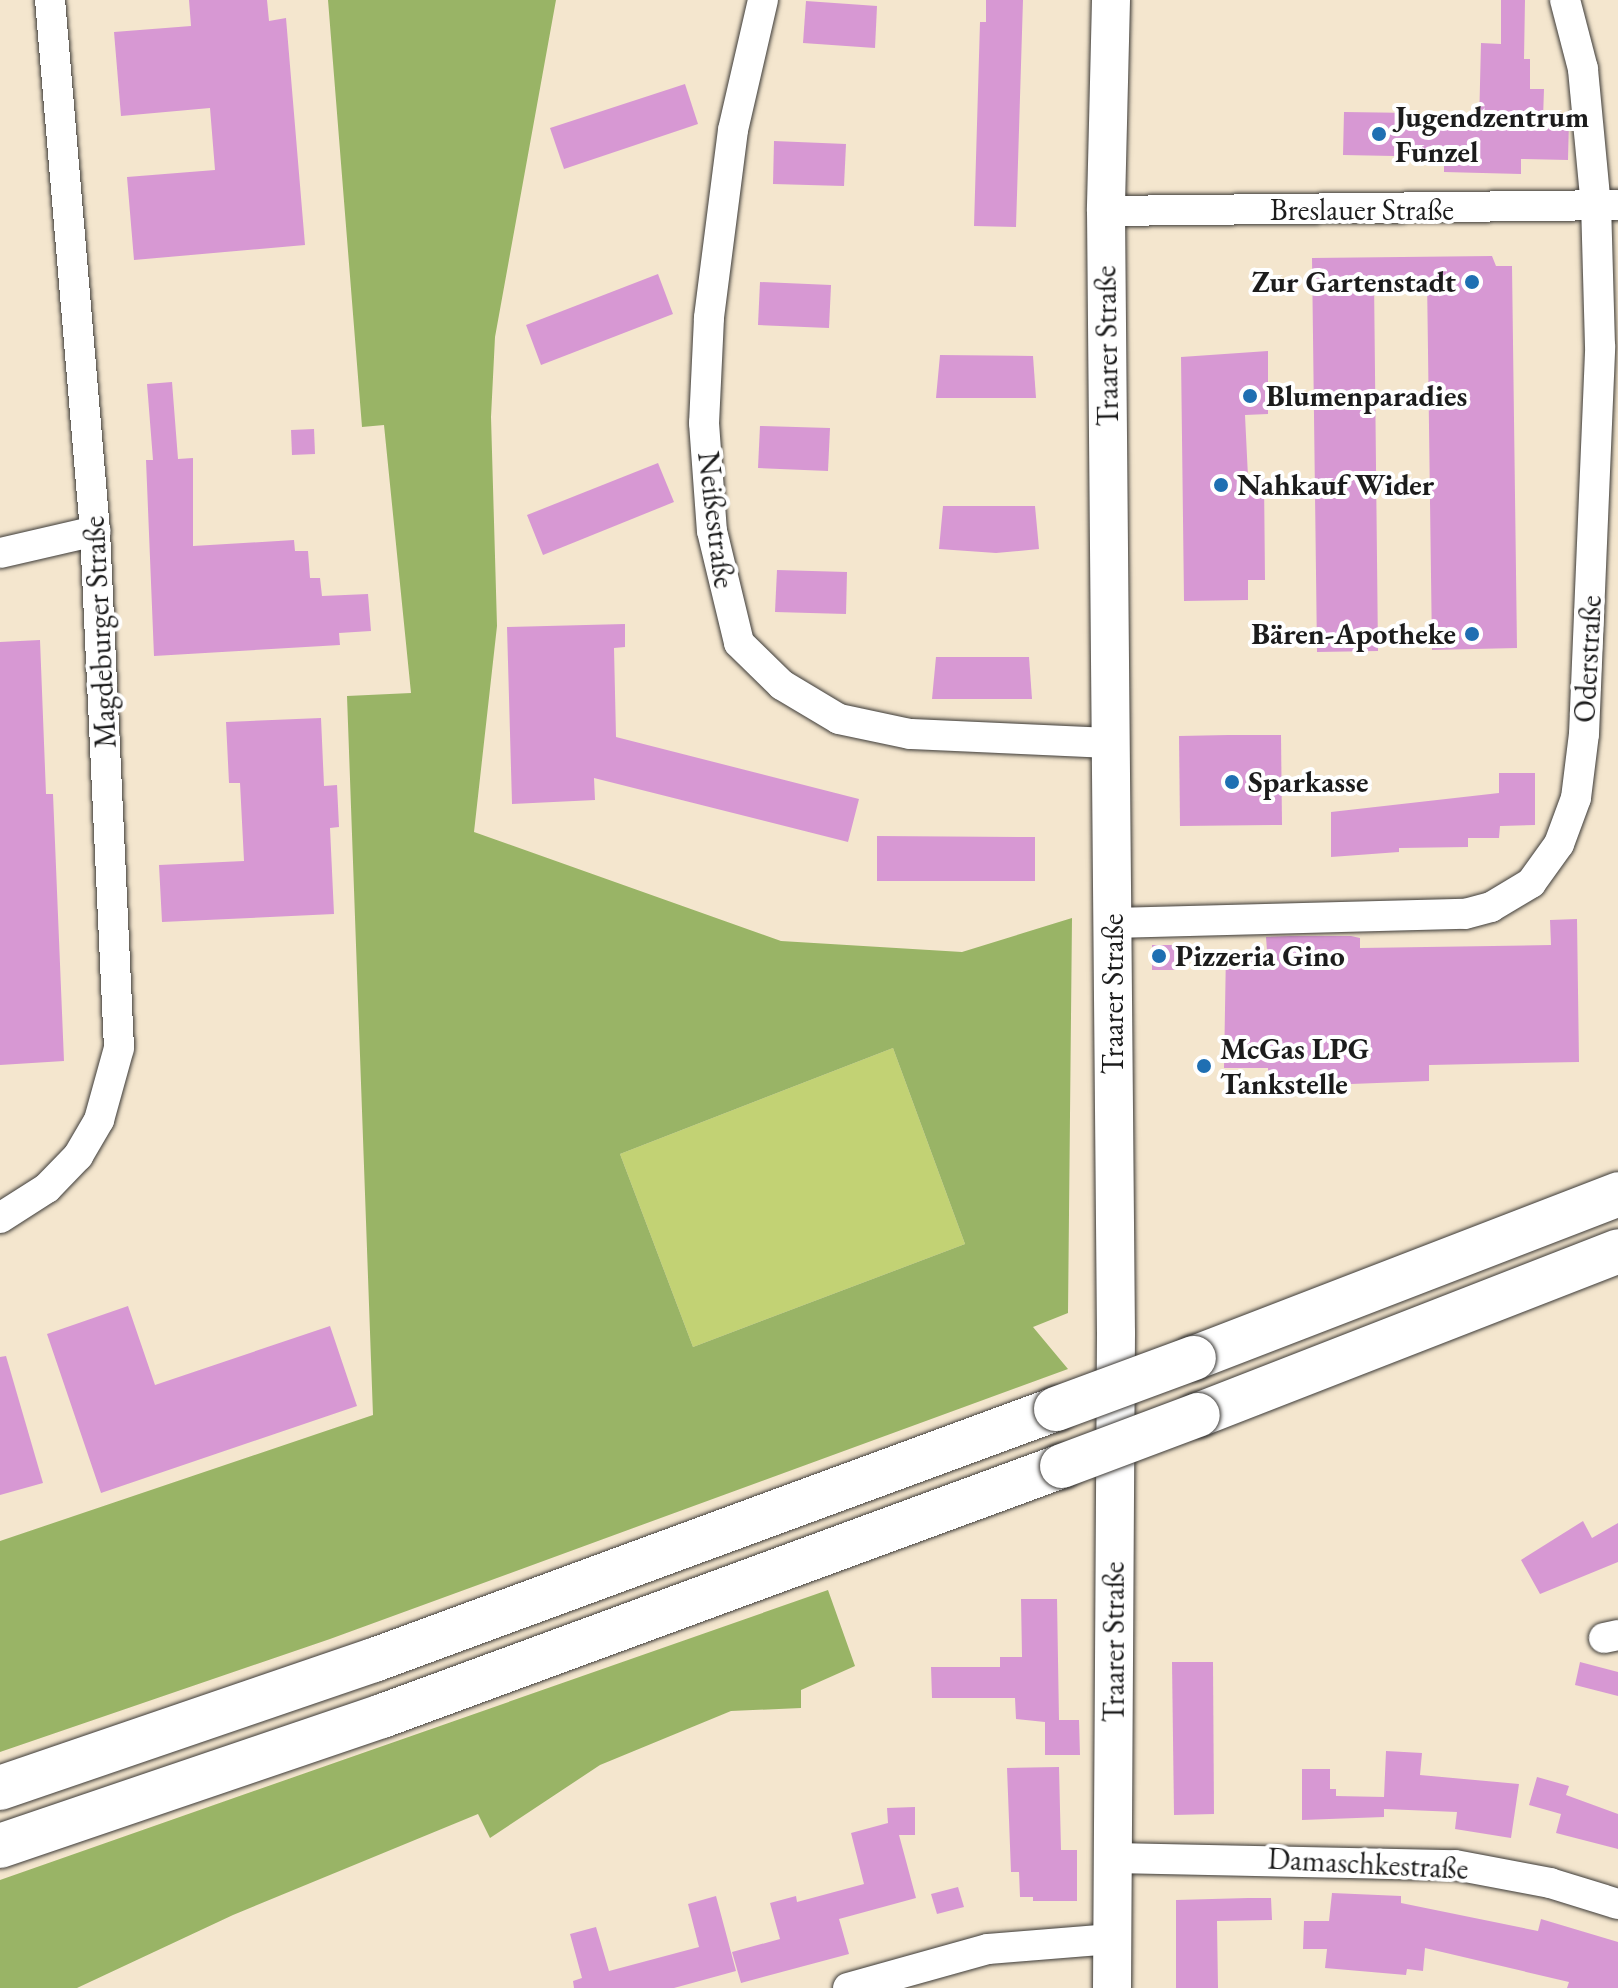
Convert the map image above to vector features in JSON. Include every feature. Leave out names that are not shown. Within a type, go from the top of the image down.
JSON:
[{"type":"highway","points":[[0,1788],[374,1660],[1194,1358],[1618,1194]]},
{"type":"highway","points":[[0,1846],[382,1716],[1062,1466],[1618,1251]]},
{"type":"street","name":"Magdeburger Straße","points":[[0,1218],[47,1188],[78,1156],[99,1120],[119,1048],[95,531],[50,0]]},
{"type":"street","name":"Neißestraße","points":[[763,0],[733,130],[709,318],[704,423],[712,531],[739,643],[782,685],[839,719],[910,734],[1111,743]]},
{"type":"street","name":"Traarer Straße","points":[[1111,0],[1106,211],[1113,923],[1112,1988]]},
{"type":"street","name":"Oderstraße","points":[[1113,923],[1465,914],[1491,907],[1531,883],[1559,844],[1576,798],[1588,673],[1607,206],[1583,69],[1565,0]]},
{"type":"street","name":"Breslauer Straße","points":[[1106,211],[1607,206]]},
{"type":"street","points":[[0,553],[95,531]]},
{"type":"street","name":"Damaschkestraße","points":[[1114,1858],[1455,1865],[1550,1883],[1618,1904]]},
{"type":"street","points":[[848,1988],[988,1949],[1112,1939]]},
{"type":"green space","points":[[328,0],[556,0],[495,337],[491,417],[497,626],[474,832],[781,941],[962,952],[1072,918],[1068,1313],[1033,1327],[1068,1369],[330,1639],[0,1752],[0,1541],[373,1415],[347,696],[411,693],[384,425],[362,427]],"holes":[[[893,1048],[965,1244],[693,1347],[620,1154]]]},
{"type":"green space","points":[[893,1048],[965,1244],[693,1347],[620,1154]]},
{"type":"green space","points":[[828,1590],[855,1666],[801,1690],[801,1708],[731,1711],[600,1765],[490,1838],[478,1814],[233,1915],[77,1988],[0,1988],[0,1880]]},
{"type":"building","points":[[189,0],[267,0],[269,21],[286,18],[305,245],[134,260],[127,177],[215,170],[210,108],[121,116],[114,32],[191,26]]},
{"type":"building","points":[[986,0],[1023,0],[1016,227],[974,226],[980,22],[986,22]]},
{"type":"building","points":[[1501,0],[1525,0],[1524,59],[1530,59],[1530,89],[1544,89],[1543,119],[1569,120],[1568,160],[1521,159],[1521,174],[1444,172],[1444,157],[1343,155],[1344,112],[1414,113],[1414,123],[1479,125],[1481,43],[1501,44]]},
{"type":"building","points":[[806,1],[877,6],[875,48],[803,43]]},
{"type":"building","points":[[685,84],[698,124],[564,169],[550,128]]},
{"type":"building","points":[[774,141],[846,144],[844,186],[773,184]]},
{"type":"building","points":[[1492,256],[1496,266],[1512,266],[1517,648],[1432,650],[1427,277],[1374,279],[1378,651],[1317,652],[1312,258]]},
{"type":"building","points":[[658,274],[673,314],[541,365],[526,325]]},
{"type":"building","points":[[760,282],[831,285],[829,328],[758,325]]},
{"type":"building","points":[[1268,351],[1268,414],[1245,415],[1248,477],[1264,477],[1265,580],[1248,580],[1248,600],[1184,601],[1181,357]]},
{"type":"building","points":[[940,355],[1033,356],[1036,398],[936,398]]},
{"type":"building","points":[[172,382],[178,459],[193,458],[193,546],[294,540],[295,551],[308,551],[310,578],[320,578],[322,596],[368,594],[371,631],[339,633],[340,645],[154,656],[146,460],[153,460],[147,384]]},
{"type":"building","points":[[760,426],[830,428],[828,471],[758,468]]},
{"type":"building","points":[[314,429],[315,454],[292,455],[291,430]]},
{"type":"building","points":[[658,463],[674,502],[543,555],[527,515]]},
{"type":"building","points":[[943,506],[1035,506],[1039,549],[996,553],[939,549]]},
{"type":"building","points":[[777,570],[847,572],[846,614],[775,612]]},
{"type":"building","points":[[625,624],[625,647],[614,648],[616,737],[859,799],[848,842],[594,778],[595,800],[512,804],[507,627]]},
{"type":"building","points":[[40,640],[46,794],[53,794],[64,1061],[0,1065],[0,642]]},
{"type":"building","points":[[936,657],[1029,657],[1032,699],[932,699]]},
{"type":"building","points":[[321,718],[324,786],[337,785],[339,827],[330,828],[334,914],[162,922],[159,865],[244,861],[240,783],[229,783],[226,722]]},
{"type":"building","points":[[1281,735],[1282,825],[1180,826],[1179,736]]},
{"type":"building","points":[[1499,773],[1535,773],[1535,825],[1500,826],[1499,838],[1468,838],[1468,847],[1399,848],[1399,852],[1331,857],[1331,812],[1499,793]]},
{"type":"building","points":[[877,836],[1035,837],[1035,881],[877,881]]},
{"type":"building","points":[[1577,919],[1579,1062],[1429,1065],[1429,1081],[1351,1084],[1268,1085],[1268,1068],[1224,1068],[1226,951],[1267,951],[1266,937],[1290,936],[1351,936],[1360,938],[1360,948],[1551,945],[1550,920]]},
{"type":"building","points":[[1152,945],[1178,945],[1178,970],[1152,970]]},
{"type":"building","points":[[128,1306],[155,1385],[330,1326],[357,1406],[101,1493],[47,1334]]},
{"type":"building","points":[[6,1356],[43,1483],[0,1495],[0,1357]]},
{"type":"building","points":[[1583,1521],[1592,1538],[1618,1523],[1618,1562],[1540,1594],[1521,1560]]},
{"type":"building","points":[[1021,1599],[1057,1599],[1059,1720],[1079,1720],[1080,1755],[1045,1755],[1045,1722],[1016,1719],[1015,1698],[932,1698],[931,1667],[1000,1667],[1000,1657],[1022,1657]]},
{"type":"building","points":[[1172,1662],[1213,1662],[1214,1814],[1174,1815]]},
{"type":"building","points":[[1580,1662],[1618,1672],[1618,1696],[1575,1685]]},
{"type":"building","points":[[1386,1751],[1422,1753],[1420,1775],[1519,1784],[1511,1838],[1455,1829],[1457,1812],[1384,1809],[1384,1817],[1302,1820],[1302,1769],[1330,1769],[1330,1789],[1336,1789],[1336,1796],[1384,1797]]},
{"type":"building","points":[[1059,1767],[1061,1850],[1077,1850],[1077,1901],[1033,1901],[1033,1897],[1020,1897],[1019,1872],[1011,1872],[1007,1768]]},
{"type":"building","points":[[1537,1777],[1569,1786],[1566,1795],[1618,1814],[1618,1849],[1556,1833],[1561,1814],[1529,1805]]},
{"type":"building","points":[[915,1807],[915,1835],[899,1835],[916,1898],[839,1919],[849,1954],[741,1983],[732,1952],[780,1939],[770,1903],[796,1896],[797,1902],[864,1884],[851,1833],[888,1823],[887,1808]]},
{"type":"building","points":[[958,1887],[964,1907],[937,1914],[931,1894]]},
{"type":"building","points":[[1332,1893],[1401,1896],[1401,1903],[1538,1931],[1541,1919],[1618,1942],[1618,1988],[1567,1988],[1569,1982],[1425,1948],[1423,1971],[1407,1969],[1406,1975],[1325,1968],[1327,1949],[1303,1949],[1304,1921],[1329,1921]]},
{"type":"building","points":[[716,1896],[736,1971],[674,1988],[574,1988],[573,1981],[582,1978],[570,1934],[596,1927],[609,1971],[699,1947],[688,1904]]},
{"type":"building","points":[[1271,1898],[1272,1920],[1217,1921],[1218,1988],[1176,1988],[1176,1900]]},
{"type":"place","name":"Jugendzentrum Funzel","points":[[1379,134]]},
{"type":"place","name":"Zur Gartenstadt","points":[[1472,282]]},
{"type":"place","name":"Blumenparadies","points":[[1250,396]]},
{"type":"place","name":"Nahkauf Wider","points":[[1221,485]]},
{"type":"place","name":"Bären-Apotheke","points":[[1472,634]]},
{"type":"place","name":"Sparkasse","points":[[1232,782]]},
{"type":"place","name":"Pizzeria Gino","points":[[1159,956]]},
{"type":"place","name":"McGas LPG Tankstelle","points":[[1204,1066]]}]
